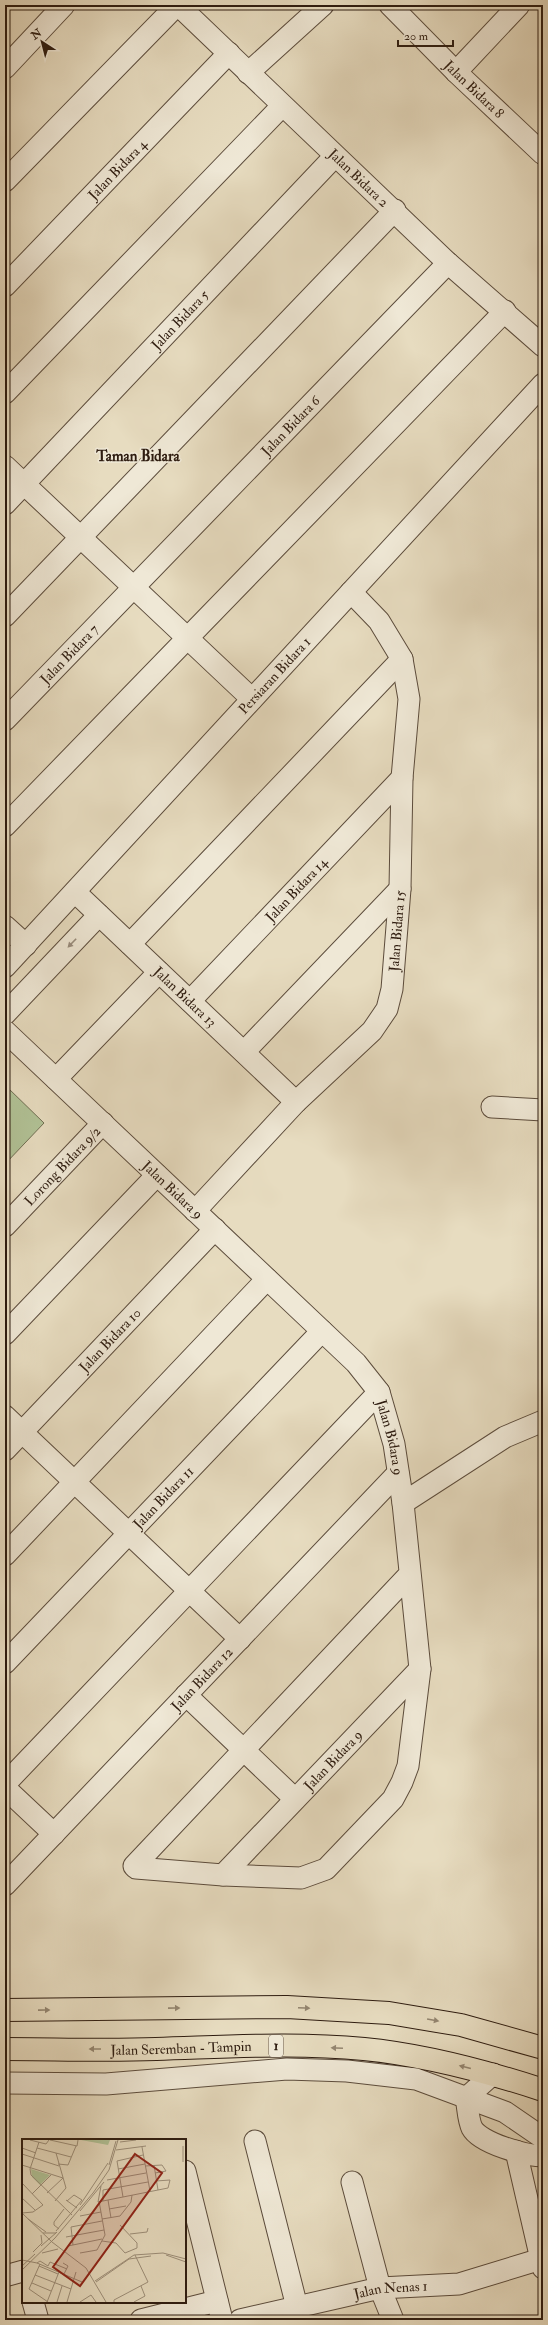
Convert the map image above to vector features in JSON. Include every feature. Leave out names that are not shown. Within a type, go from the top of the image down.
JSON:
[{"type":"highway","points":[[5,2010],[287,2007],[389,2013],[461,2025],[543,2048]]},
{"type":"highway","name":"Jalan Seremban - Tampin","points":[[5,2049],[154,2049],[261,2046],[364,2049],[436,2060],[493,2074],[543,2090]]},
{"type":"street","points":[[5,68],[64,5]]},
{"type":"street","points":[[5,181],[177,5]]},
{"type":"street","name":"Jalan Bidara 2","points":[[177,5],[229,53],[282,106],[395,210],[448,263],[543,346]]},
{"type":"street","points":[[248,73],[323,5]]},
{"type":"street","name":"Jalan Bidara 8","points":[[390,5],[456,72],[543,154]]},
{"type":"street","points":[[456,72],[518,5]]},
{"type":"street","name":"Jalan Bidara 4","points":[[5,286],[229,53]]},
{"type":"street","points":[[5,393],[282,106]]},
{"type":"street","name":"Jalan Bidara 5","points":[[5,504],[336,156]]},
{"type":"street","points":[[5,616],[395,210]]},
{"type":"street","name":"Jalan Bidara 6","points":[[133,588],[448,263]]},
{"type":"street","points":[[5,826],[504,312]]},
{"type":"street","name":"Persiaran Bidara 1","points":[[5,967],[543,384]]},
{"type":"street","points":[[5,466],[252,699]]},
{"type":"street","name":"Jalan Bidara 7","points":[[5,720],[133,588]]},
{"type":"street","name":"Jalan Bidara 15","points":[[195,1211],[296,1102],[372,1031],[387,1009],[392,989],[400,888],[402,778],[409,700],[402,659],[379,621],[351,592]]},
{"type":"street","points":[[130,944],[402,659]]},
{"type":"street","name":"Jalan Bidara 14","points":[[190,1001],[402,778]]},
{"type":"street","points":[[244,1052],[400,888]]},
{"type":"street","name":"Jalan Bidara 13","points":[[75,892],[296,1102]]},
{"type":"street","points":[[5,1014],[99,915]]},
{"type":"street","points":[[5,926],[26,945]]},
{"type":"street","points":[[56,1079],[159,972]]},
{"type":"street","name":"Jalan Bidara 9","points":[[5,1031],[356,1364],[379,1392],[394,1444],[403,1502],[409,1575],[420,1669],[224,1875]]},
{"type":"street","points":[[492,1108],[543,1110]]},
{"type":"street","name":"Lorong Bidara 9/2","points":[[5,1226],[103,1123]]},
{"type":"street","points":[[5,1334],[157,1175]]},
{"type":"street","name":"Jalan Bidara 10","points":[[5,1450],[215,1230]]},
{"type":"street","points":[[5,1555],[267,1279]]},
{"type":"street","name":"Jalan Bidara 11","points":[[5,1664],[322,1331]]},
{"type":"street","points":[[5,1784],[379,1392]]},
{"type":"street","points":[[5,1416],[240,1639]]},
{"type":"street","points":[[403,1502],[505,1438],[543,1421]]},
{"type":"street","name":"Jalan Bidara 12","points":[[5,1885],[398,1473]]},
{"type":"street","points":[[409,1575],[133,1864],[136,1868],[224,1875],[301,1878],[313,1875],[326,1869],[393,1799],[402,1782],[408,1766],[420,1669]]},
{"type":"street","points":[[186,1695],[296,1799]]},
{"type":"street","points":[[5,1788],[54,1834]]},
{"type":"street","points":[[153,2079],[154,2049]]},
{"type":"street","points":[[5,2083],[106,2084],[287,2069],[347,2071],[416,2079],[505,2112],[543,2138]]},
{"type":"street","points":[[466,2098],[493,2074]]},
{"type":"street","points":[[466,2098],[472,2127],[479,2137],[516,2151],[543,2156]]},
{"type":"street","points":[[255,2141],[298,2307]]},
{"type":"street","points":[[516,2151],[542,2264]]},
{"type":"street","points":[[141,2320],[219,2310],[192,2229],[186,2179]]},
{"type":"street","points":[[352,2182],[380,2288],[393,2320]]},
{"type":"street","name":"Jalan Nenas 1","points":[[240,2320],[380,2288],[459,2284],[542,2264]]},
{"type":"street","points":[[5,2276],[22,2271]]},
{"type":"street","points":[[33,2303],[38,2320]]},
{"type":"green space","points":[[8,1088],[44,1123],[5,1164],[5,1092]]},
{"type":"district","name":"Taman Bidara","points":[[138,456]]}]
